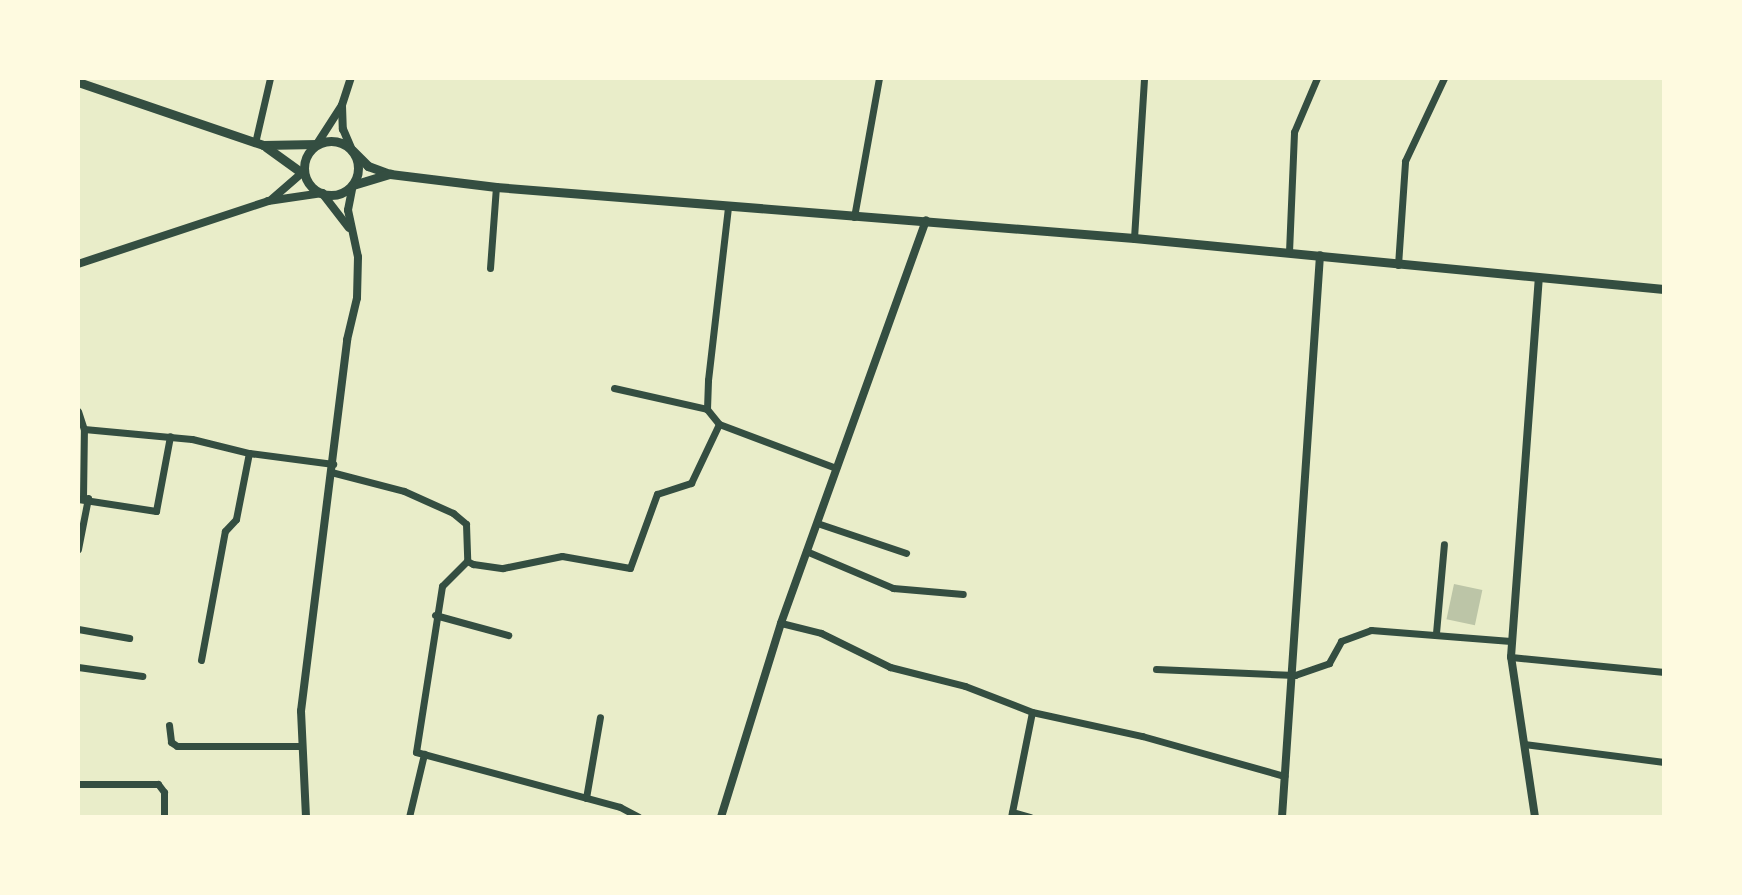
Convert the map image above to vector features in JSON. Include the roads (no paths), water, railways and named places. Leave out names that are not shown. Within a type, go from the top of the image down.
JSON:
[{"type":"main road","points":[[78,82],[259,144],[302,173],[322,193],[338,194],[353,185],[390,174]]},
{"type":"main road","points":[[259,144],[336,141],[352,150],[368,166],[390,174],[496,187],[728,208],[926,220],[1134,238],[1539,280],[1664,289]]},
{"type":"main road","points":[[302,173],[306,156],[317,144]]},
{"type":"main road","points":[[352,150],[358,167],[353,185]]},
{"type":"street","points":[[259,144],[270,78]]},
{"type":"street","points":[[317,144],[342,105],[351,78]]},
{"type":"street","points":[[854,218],[879,78]]},
{"type":"street","points":[[1134,238],[1144,78]]},
{"type":"street","points":[[1289,252],[1294,132],[1317,78]]},
{"type":"street","points":[[1398,265],[1405,161],[1444,78]]},
{"type":"street","points":[[342,105],[343,129],[352,150]]},
{"type":"street","points":[[268,201],[302,173]]},
{"type":"street","points":[[306,817],[300,746],[332,468],[357,298],[358,257],[351,231],[353,185]]},
{"type":"street","points":[[490,268],[496,187]]},
{"type":"street","points":[[78,264],[268,201],[322,193],[351,231]]},
{"type":"street","points":[[707,409],[728,208]]},
{"type":"street","points":[[724,816],[781,623],[926,220]]},
{"type":"street","points":[[1282,817],[1295,675],[1320,255]]},
{"type":"street","points":[[1535,817],[1511,641],[1539,280]]},
{"type":"street","points":[[614,388],[707,409],[719,424],[836,468]]},
{"type":"street","points":[[78,411],[84,429],[83,498],[78,549]]},
{"type":"street","points":[[467,561],[503,568],[562,556],[630,568],[657,494],[691,483],[719,424]]},
{"type":"street","points":[[84,429],[170,436],[332,468],[404,491],[453,513],[466,524],[467,561],[442,586],[414,747],[424,754],[586,798],[639,817]]},
{"type":"street","points":[[83,498],[156,511],[170,436]]},
{"type":"street","points":[[201,660],[225,531],[236,519],[249,453]]},
{"type":"street","points":[[817,523],[906,553]]},
{"type":"street","points":[[1436,633],[1444,544]]},
{"type":"street","points":[[806,551],[893,588],[963,594]]},
{"type":"street","points":[[435,615],[508,635]]},
{"type":"street","points":[[781,623],[821,633],[890,667],[965,686],[1032,712],[1142,736],[1284,776]]},
{"type":"street","points":[[78,629],[129,638]]},
{"type":"street","points":[[1156,669],[1295,675],[1329,663],[1341,641],[1356,632],[1436,633],[1511,641]]},
{"type":"street","points":[[1511,657],[1664,672]]},
{"type":"street","points":[[78,667],[142,676]]},
{"type":"street","points":[[1030,817],[1011,815],[1032,712]]},
{"type":"street","points":[[586,798],[600,717]]},
{"type":"street","points":[[169,725],[171,742],[177,746],[300,746]]},
{"type":"street","points":[[1524,744],[1664,762]]},
{"type":"street","points":[[409,817],[424,754]]},
{"type":"street","points":[[78,784],[158,784],[164,792],[164,817]]}]
